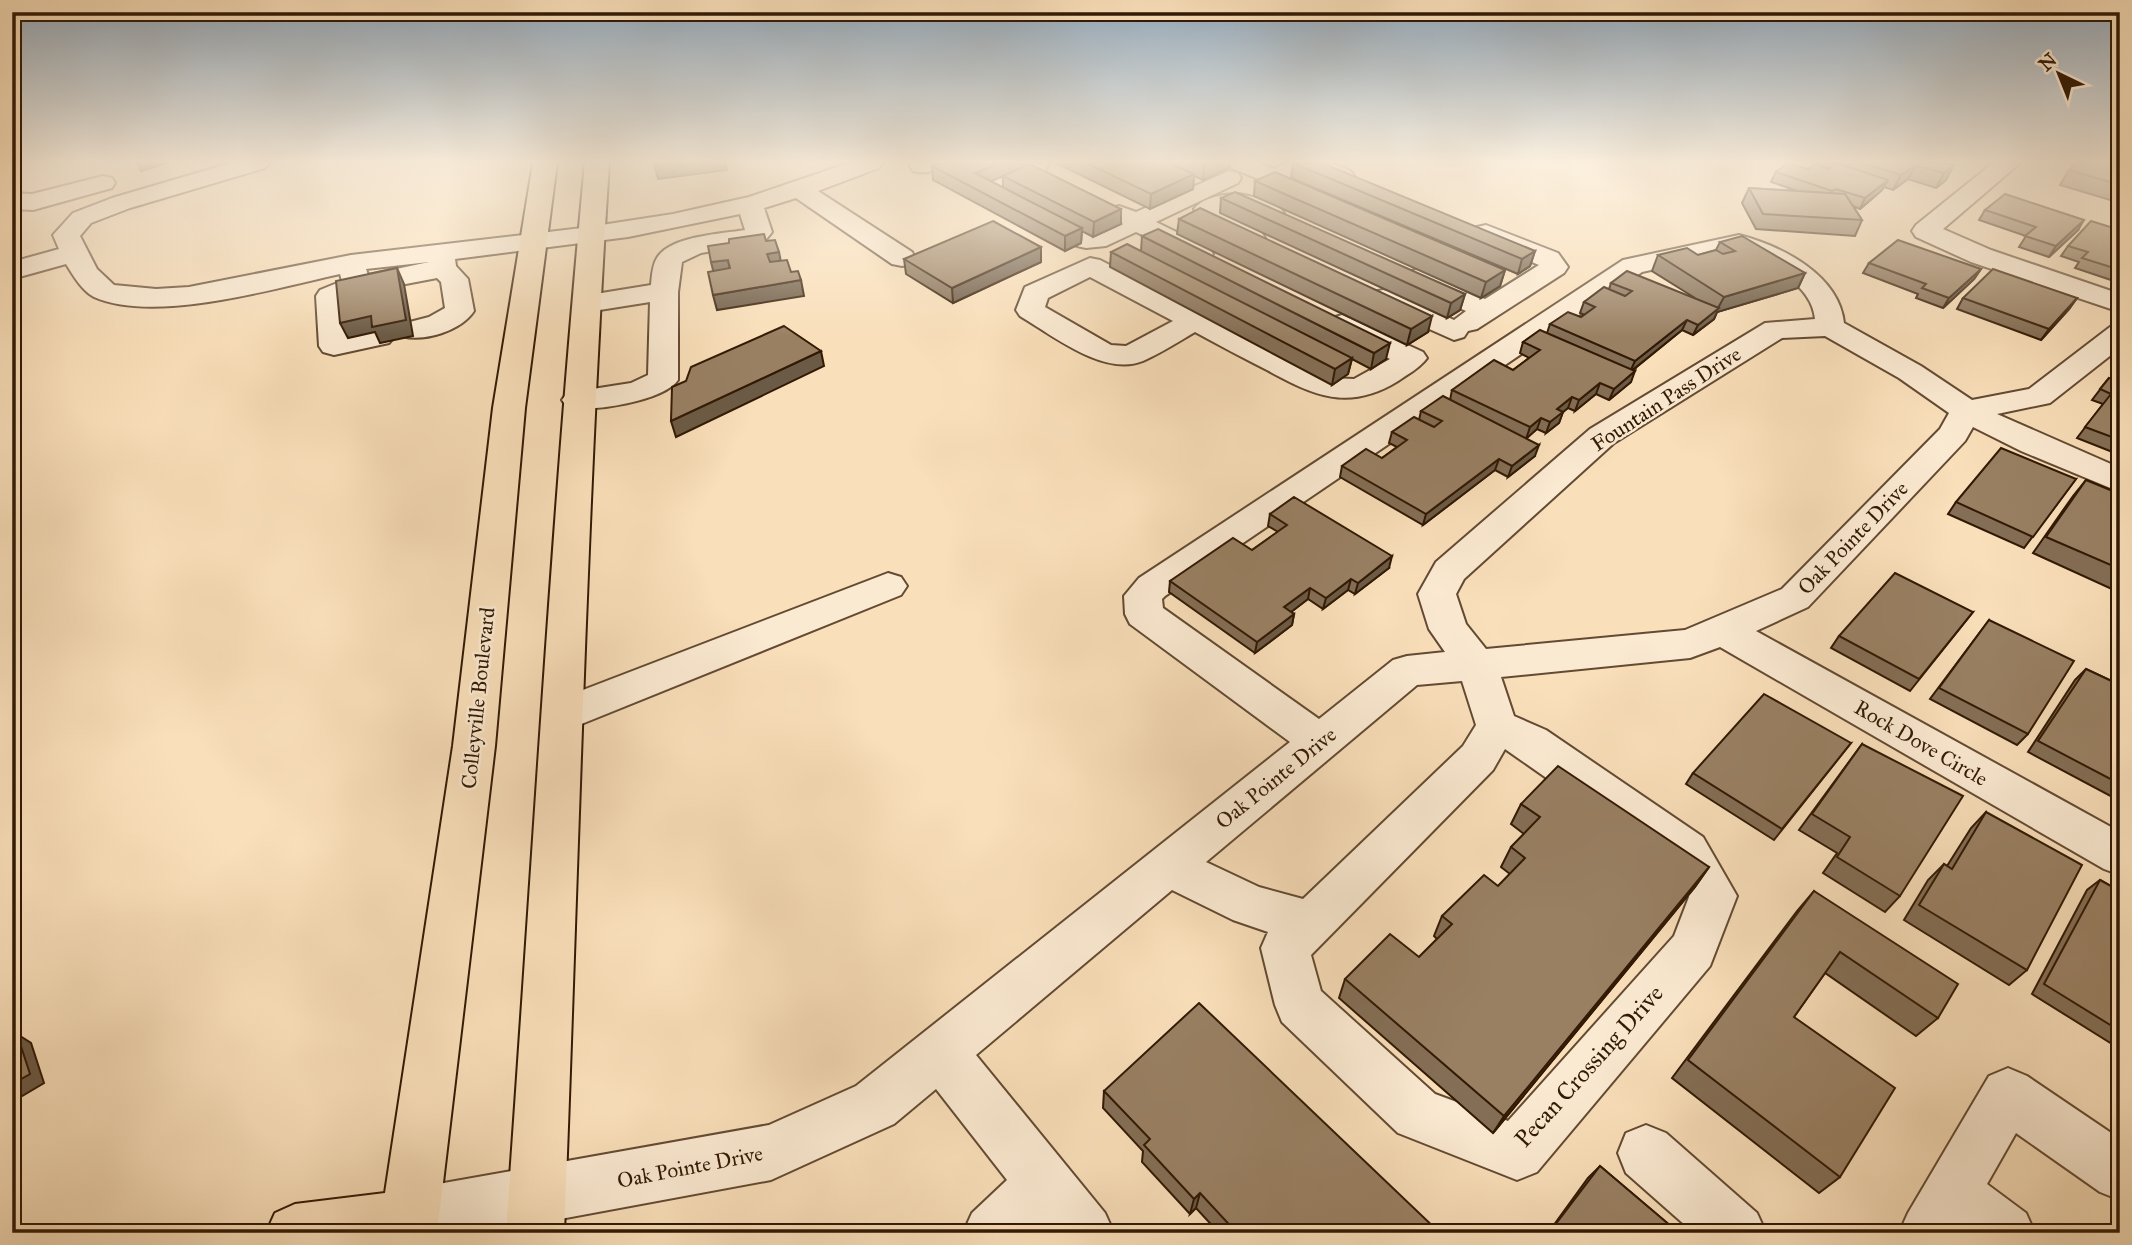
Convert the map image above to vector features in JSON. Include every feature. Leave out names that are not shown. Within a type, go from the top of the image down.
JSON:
[{"type":"main road","name":"Colleyville Boulevard","points":[[409,1225],[474,746],[509,408],[538,221]]},
{"type":"main road","points":[[537,1214],[578,400],[591,221]]},
{"type":"main road","points":[[295,1233],[409,1225]]},
{"type":"street","points":[[79,221],[66,235],[72,254],[102,290],[134,298],[181,296],[354,274],[671,221]]},
{"type":"street","points":[[578,400],[638,391],[663,380],[664,292],[670,259],[677,252],[690,247],[755,236],[759,232],[755,221]]},
{"type":"street","points":[[847,221],[902,258]]},
{"type":"street","points":[[1050,221],[1086,240],[1097,240],[1136,222],[1224,266]]},
{"type":"street","points":[[1216,221],[1272,247]]},
{"type":"street","points":[[1288,221],[1297,225]]},
{"type":"street","points":[[1938,221],[1925,232],[1981,256],[2120,304]]},
{"type":"street","points":[[1090,266],[1320,386],[1334,390],[1364,388],[1554,267],[1548,259],[1458,222]]},
{"type":"street","points":[[1320,742],[1144,614],[1143,596],[1152,587],[1633,266],[1739,243],[1755,248],[1804,278],[1826,301],[1830,327],[1910,372],[1966,411],[2033,444],[2120,481]]},
{"type":"street","points":[[1128,252],[1119,253],[1035,293],[1030,310],[1104,353],[1131,355],[1194,321]]},
{"type":"street","points":[[12,271],[72,254]]},
{"type":"street","points":[[412,330],[439,324],[460,311],[454,279],[442,260]]},
{"type":"street","points":[[1398,270],[1487,310]]},
{"type":"street","points":[[354,274],[330,296],[334,346],[379,337]]},
{"type":"street","points":[[1500,275],[1525,286]]},
{"type":"street","points":[[1357,286],[1454,331]]},
{"type":"street","points":[[587,303],[664,292]]},
{"type":"street","points":[[1324,315],[1412,358]]},
{"type":"street","name":"Fountain Pass Drive","points":[[1477,665],[1448,629],[1437,594],[1449,571],[1602,436],[1775,329],[1830,327]]},
{"type":"street","points":[[1966,411],[2039,396],[2120,333]]},
{"type":"street","points":[[1343,361],[1378,379]]},
{"type":"street","name":"Oak Pointe Drive","points":[[409,1225],[537,1214],[771,1152],[875,1105],[1407,671],[1690,644],[1795,598],[1953,434],[1966,411]]},
{"type":"street","points":[[564,713],[888,586]]},
{"type":"street","name":"Rock Dove Circle","points":[[1722,630],[2120,855]]},
{"type":"street","points":[[1477,665],[1497,726]]},
{"type":"street","name":"Pecan Crossing Drive","points":[[1497,726],[1531,742],[1687,850],[1713,896],[1693,950],[1517,1152],[1417,1114],[1300,1005],[1285,948],[1478,758],[1497,726]]},
{"type":"street","points":[[1167,866],[1250,905],[1311,923]]},
{"type":"street","points":[[940,1052],[1086,1233]]},
{"type":"street","points":[[2006,1233],[1940,1213],[2008,1095],[2120,1172]]},
{"type":"street","points":[[1646,1153],[1737,1233]]},
{"type":"street","points":[[992,1233],[1045,1184]]},
{"type":"building","points":[[993,221],[1041,247],[952,288],[904,259]]},
{"type":"building","points":[[1037,221],[1069,221],[1082,228],[1065,236]]},
{"type":"building","points":[[1183,221],[1228,221],[1432,316],[1411,329]]},
{"type":"building","points":[[1272,221],[1301,221],[1465,294],[1451,303]]},
{"type":"building","points":[[1347,221],[1390,221],[1505,270],[1486,282]]},
{"type":"building","points":[[1432,221],[1463,221],[1535,251],[1522,259]]},
{"type":"building","points":[[2018,221],[2083,221],[2056,246],[2025,236],[2036,227]]},
{"type":"building","points":[[2091,221],[2120,230],[2120,270],[2082,258],[2088,252],[2068,246]]},
{"type":"building","points":[[1158,229],[1390,343],[1374,353],[1142,236]]},
{"type":"building","points":[[764,234],[766,241],[775,240],[779,252],[767,254],[770,262],[787,260],[791,272],[798,271],[801,280],[713,295],[708,272],[730,268],[728,260],[711,262],[708,246],[729,243],[729,239]]},
{"type":"building","points":[[1742,236],[1805,273],[1724,297],[1658,255],[1687,248],[1698,255],[1716,250],[1723,254],[1735,251],[1720,242]]},
{"type":"building","points":[[1898,240],[1981,269],[1949,298],[1922,288],[1926,284],[1869,263]]},
{"type":"building","points":[[1127,244],[1352,358],[1335,369],[1111,252]]},
{"type":"building","points":[[397,268],[406,320],[372,327],[371,316],[340,323],[336,281]]},
{"type":"building","points":[[1993,269],[2077,298],[2049,329],[1963,298]]},
{"type":"building","points":[[1627,271],[1719,308],[1698,325],[1687,320],[1635,361],[1550,324],[1568,312],[1581,317],[1595,307],[1584,302],[1604,287],[1625,296],[1632,291],[1611,283]]},
{"type":"building","points":[[784,326],[821,351],[671,421],[672,387],[686,381],[691,367]]},
{"type":"building","points":[[1540,330],[1635,371],[1614,389],[1600,383],[1579,400],[1572,397],[1557,409],[1563,412],[1550,422],[1541,418],[1530,427],[1452,390],[1494,360],[1513,370],[1540,350],[1523,342]]},
{"type":"building","points":[[2109,378],[2120,381],[2120,440],[2085,427],[2111,394],[2100,389]]},
{"type":"building","points":[[1443,396],[1539,445],[1512,466],[1499,459],[1426,514],[1342,466],[1366,449],[1382,458],[1407,440],[1392,432],[1414,417],[1434,427],[1442,421],[1421,411]]},
{"type":"building","points":[[2001,448],[2076,479],[2033,537],[1956,502]]},
{"type":"building","points":[[2086,480],[2120,494],[2120,569],[2046,537]]},
{"type":"building","points":[[1294,497],[1392,556],[1358,583],[1351,579],[1326,598],[1310,588],[1284,607],[1294,614],[1257,642],[1170,581],[1233,538],[1252,550],[1287,525],[1270,514]]},
{"type":"building","points":[[1895,573],[1973,612],[1919,679],[1839,636]]},
{"type":"building","points":[[1989,620],[2074,661],[2028,734],[1939,688]]},
{"type":"building","points":[[2086,669],[2120,685],[2120,784],[2038,741]]},
{"type":"building","points":[[1764,694],[1851,743],[1782,829],[1693,773]]},
{"type":"building","points":[[1862,744],[1963,796],[1900,896],[1837,857],[1850,837],[1812,814]]},
{"type":"building","points":[[1558,766],[1709,867],[1504,1116],[1345,979],[1390,934],[1419,957],[1452,924],[1442,916],[1484,875],[1498,886],[1525,858],[1511,847],[1540,817],[1521,804]]},
{"type":"building","points":[[1986,812],[2082,865],[2027,970],[1919,905],[1944,864],[1952,869]]},
{"type":"building","points":[[2100,880],[2120,891],[2120,1031],[2044,984]]},
{"type":"building","points":[[1814,891],[1958,984],[1938,1018],[1840,952],[1794,1017],[1895,1088],[1840,1177],[1688,1060]]},
{"type":"building","points":[[1199,1003],[1440,1233],[1237,1233],[1200,1193],[1194,1199],[1144,1145],[1150,1139],[1104,1091]]},
{"type":"building","points":[[17,1034],[30,1074],[12,1084],[12,1036]]},
{"type":"building","points":[[1600,1166],[1679,1233],[1549,1233]]}]
